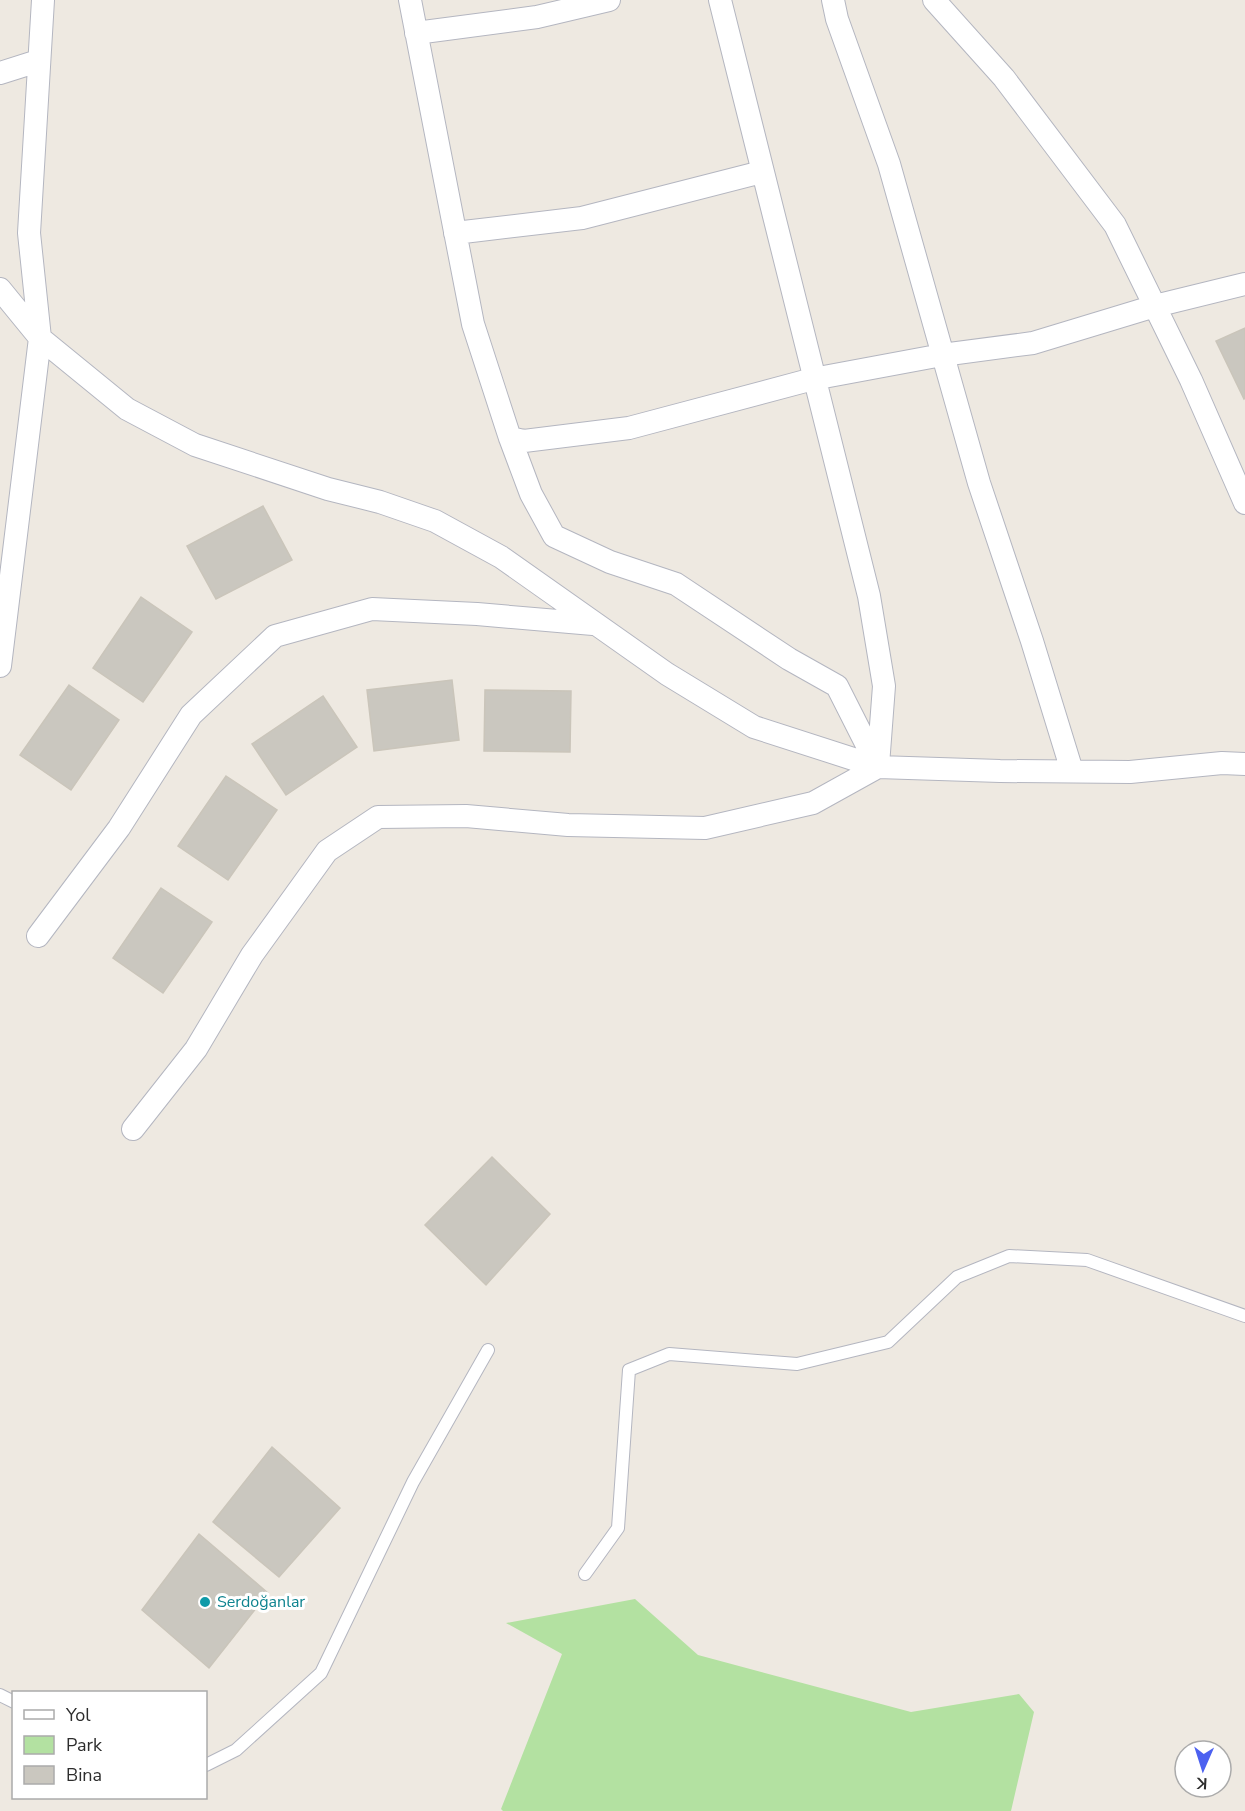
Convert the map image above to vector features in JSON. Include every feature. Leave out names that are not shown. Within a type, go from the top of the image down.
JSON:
[{"type":"street","points":[[0,666],[40,338],[29,233],[43,0]]},
{"type":"street","points":[[410,0],[473,324],[531,494],[554,536],[610,562],[676,584],[789,659],[837,686],[878,767]]},
{"type":"street","points":[[416,33],[537,17],[609,0]]},
{"type":"street","points":[[720,0],[869,596],[884,686],[878,767]]},
{"type":"street","points":[[833,0],[837,19],[889,164],[979,483],[1032,641],[1072,771]]},
{"type":"street","points":[[934,0],[1004,78],[1115,225],[1191,380],[1245,503]]},
{"type":"street","points":[[0,73],[39,61]]},
{"type":"street","points":[[455,233],[582,218],[762,172]]},
{"type":"street","points":[[510,438],[524,441],[629,428],[813,379],[942,355],[1033,343],[1155,306],[1245,284]]},
{"type":"street","points":[[0,289],[40,338],[127,409],[195,445],[435,521],[501,557],[667,674],[754,727],[878,767],[1131,772],[1222,763],[1245,764]]},
{"type":"street","points":[[38,936],[119,828],[190,715],[274,636],[372,609],[477,614],[594,624]]},
{"type":"street","points":[[133,1129],[196,1049],[252,955],[327,851],[378,817],[466,816],[568,825],[705,828],[813,803],[878,767]]},
{"type":"lane","points":[[585,1574],[618,1528],[629,1370],[669,1354],[797,1364],[888,1342],[957,1277],[1009,1256],[1087,1260],[1245,1316]]},
{"type":"lane","points":[[207,1764],[236,1750],[321,1673],[413,1482],[488,1350]]},
{"type":"green space","points":[[635,1599],[698,1655],[911,1712],[1019,1694],[1034,1712],[1011,1811],[503,1811],[501,1809],[562,1654],[506,1623]]},
{"type":"building","points":[[1245,328],[1245,398],[1244,399],[1216,341]]},
{"type":"building","points":[[263,506],[292,560],[216,599],[187,546]]},
{"type":"building","points":[[141,597],[192,632],[143,702],[93,668]]},
{"type":"building","points":[[452,680],[459,740],[374,751],[367,690]]},
{"type":"building","points":[[69,685],[119,720],[71,790],[20,755]]},
{"type":"building","points":[[485,690],[571,691],[570,752],[484,751]]},
{"type":"building","points":[[323,696],[357,747],[286,795],[252,744]]},
{"type":"building","points":[[226,776],[277,810],[228,880],[178,846]]},
{"type":"building","points":[[161,888],[212,922],[163,993],[113,958]]},
{"type":"building","points":[[492,1157],[550,1214],[486,1285],[425,1225]]},
{"type":"building","name":"Serdoğanlar","points":[[272,1447],[340,1508],[279,1577],[213,1522]]},
{"type":"building","name":"Serdoğanlar","points":[[199,1534],[268,1593],[209,1668],[142,1610]]},
{"type":"place","name":"Serdoğanlar","points":[[205,1602]]}]
